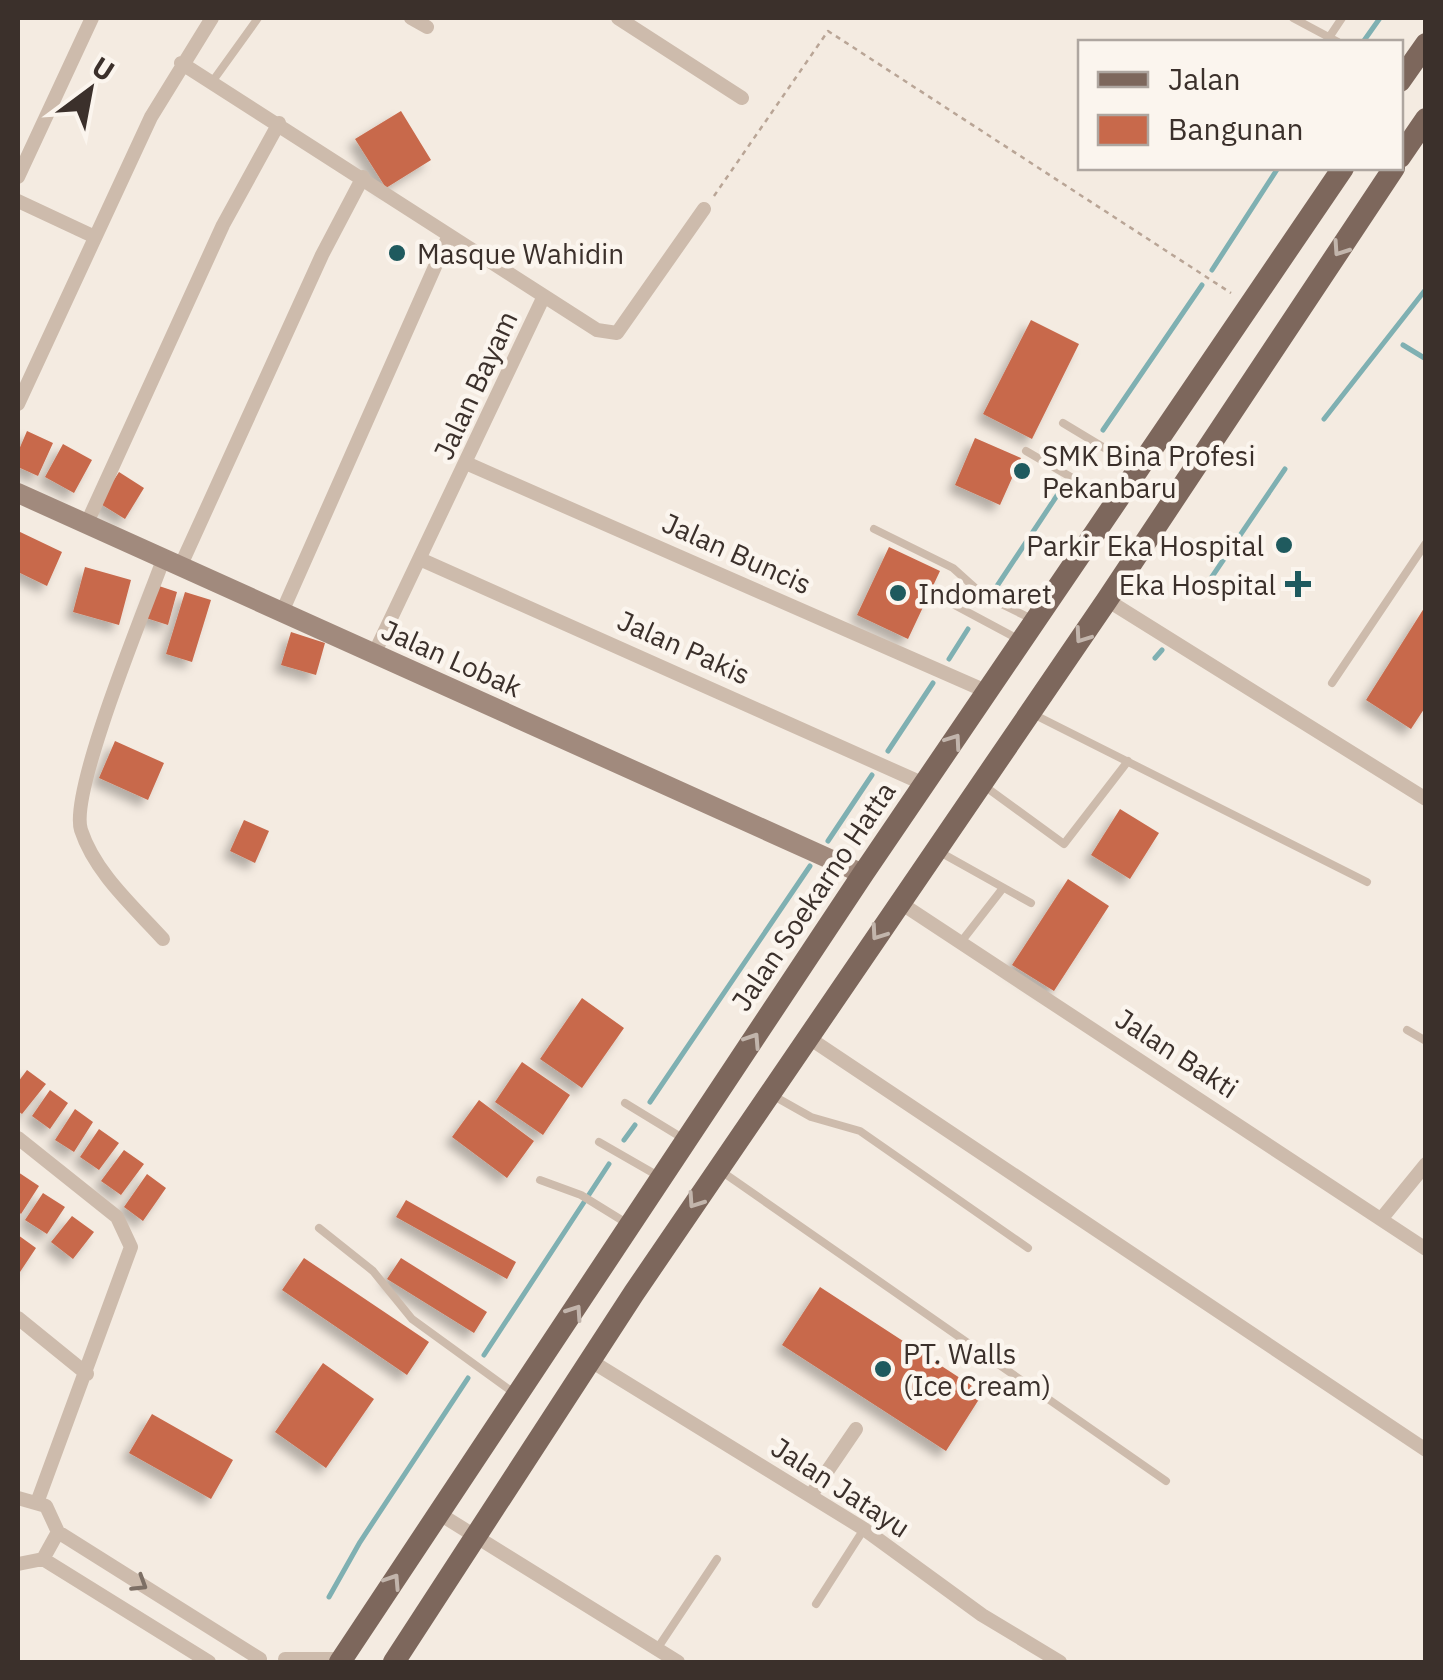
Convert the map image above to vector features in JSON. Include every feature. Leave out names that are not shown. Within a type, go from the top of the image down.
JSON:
[{"type":"main road","points":[[1412,75],[1426,44]]},
{"type":"main road","points":[[1403,153],[1426,120]]},
{"type":"main road","name":"Jalan Soekarno Hatta","points":[[341,1661],[863,874],[1342,170]]},
{"type":"main road","points":[[394,1662],[768,1092],[1107,600],[1393,170]]},
{"type":"main road","name":"Jalan Lobak","points":[[18,493],[863,874]]},
{"type":"street","points":[[18,177],[92,18]]},
{"type":"street","points":[[18,404],[181,63],[212,18]]},
{"type":"street","points":[[411,18],[427,28]]},
{"type":"street","points":[[618,18],[742,98]]},
{"type":"street","points":[[181,63],[544,296]]},
{"type":"street","points":[[86,524],[223,225],[280,123]]},
{"type":"street","points":[[163,940],[104,872],[80,823],[90,769],[171,564],[363,177]]},
{"type":"street","points":[[18,202],[95,237]]},
{"type":"street","name":"Jalan Bayam","points":[[374,654],[422,560],[544,296],[598,330],[616,333],[704,209]]},
{"type":"street","points":[[282,612],[449,235]]},
{"type":"street","name":"Jalan Buncis","points":[[466,463],[988,692]]},
{"type":"street","name":"Jalan Pakis","points":[[422,560],[924,784]]},
{"type":"street","points":[[1107,600],[1426,799]]},
{"type":"street","name":"Jalan Bakti","points":[[899,902],[1426,1249]]},
{"type":"street","points":[[806,1036],[1426,1450]]},
{"type":"street","points":[[18,1138],[118,1217],[128,1232],[128,1262],[38,1500]]},
{"type":"street","points":[[1382,1218],[1426,1164]]},
{"type":"street","points":[[18,1318],[87,1374]]},
{"type":"street","name":"Jalan Jatayu","points":[[591,1361],[864,1529],[982,1615],[1060,1662]]},
{"type":"street","points":[[810,1495],[856,1429]]},
{"type":"street","points":[[18,1498],[38,1500],[52,1513],[58,1532],[44,1559]]},
{"type":"street","points":[[438,1514],[678,1662]]},
{"type":"street","points":[[58,1532],[257,1661],[341,1661]]},
{"type":"street","points":[[18,1564],[44,1559],[209,1662]]},
{"type":"lane","points":[[212,82],[258,18]]},
{"type":"lane","points":[[1293,18],[1329,40]]},
{"type":"lane","points":[[1063,423],[1140,469]]},
{"type":"lane","points":[[1026,451],[1116,504]]},
{"type":"lane","points":[[874,529],[953,568],[983,595],[1036,621]]},
{"type":"lane","points":[[1332,683],[1426,543]]},
{"type":"lane","points":[[946,602],[1022,642]]},
{"type":"lane","points":[[1029,712],[1367,882]]},
{"type":"lane","points":[[980,782],[1064,844],[1128,761]]},
{"type":"lane","points":[[934,848],[1031,903]]},
{"type":"lane","points":[[962,942],[1003,888]]},
{"type":"lane","points":[[1408,1030],[1426,1041]]},
{"type":"lane","points":[[768,1092],[811,1117],[860,1131],[1028,1248]]},
{"type":"lane","points":[[625,1103],[688,1141]]},
{"type":"lane","points":[[599,1142],[664,1179]]},
{"type":"lane","points":[[717,1169],[1166,1481]]},
{"type":"lane","points":[[540,1180],[584,1197],[632,1226]]},
{"type":"lane","points":[[320,1228],[374,1272],[412,1319],[518,1396]]},
{"type":"lane","points":[[816,1604],[864,1529]]},
{"type":"lane","points":[[657,1650],[717,1559]]},
{"type":"path","points":[[704,209],[828,30],[1252,306]]},
{"type":"building","points":[[401,111],[431,160],[386,188],[355,139]]},
{"type":"building","points":[[1031,320],[1079,344],[1032,439],[983,414]]},
{"type":"building","points":[[27,431],[53,443],[38,476],[18,467],[18,452]]},
{"type":"building","points":[[975,438],[1021,458],[1000,505],[955,485]]},
{"type":"building","points":[[63,444],[92,460],[74,493],[45,477]]},
{"type":"building","points":[[119,472],[144,488],[125,519],[99,503]]},
{"type":"building","points":[[18,531],[62,552],[47,586],[18,572]]},
{"type":"building","name":"Indomaret","points":[[889,547],[940,571],[908,639],[857,615]]},
{"type":"building","points":[[85,567],[131,580],[119,625],[73,612]]},
{"type":"building","points":[[156,585],[177,592],[168,625],[146,618]]},
{"type":"building","points":[[185,592],[211,600],[192,662],[166,654]]},
{"type":"building","points":[[1426,605],[1426,706],[1411,729],[1366,700]]},
{"type":"building","points":[[291,632],[325,643],[316,675],[281,665]]},
{"type":"building","points":[[115,741],[164,763],[148,800],[99,778]]},
{"type":"building","points":[[1120,809],[1159,833],[1130,879],[1091,855]]},
{"type":"building","points":[[244,820],[269,831],[255,863],[230,851]]},
{"type":"building","points":[[1068,879],[1109,906],[1054,991],[1012,965]]},
{"type":"building","points":[[582,998],[624,1028],[582,1088],[540,1059]]},
{"type":"building","points":[[522,1062],[570,1095],[543,1135],[495,1102]]},
{"type":"building","points":[[27,1070],[46,1084],[22,1114],[18,1111],[18,1082]]},
{"type":"building","points":[[50,1090],[68,1103],[50,1129],[32,1116]]},
{"type":"building","points":[[479,1100],[534,1141],[507,1178],[452,1137]]},
{"type":"building","points":[[75,1109],[93,1122],[74,1152],[55,1140]]},
{"type":"building","points":[[99,1129],[119,1143],[99,1170],[80,1157]]},
{"type":"building","points":[[124,1150],[144,1164],[121,1195],[101,1181]]},
{"type":"building","points":[[18,1172],[39,1186],[21,1214],[18,1211]]},
{"type":"building","points":[[147,1174],[166,1188],[143,1221],[124,1207]]},
{"type":"building","points":[[43,1193],[65,1207],[47,1234],[25,1220]]},
{"type":"building","points":[[406,1200],[516,1262],[507,1279],[396,1217]]},
{"type":"building","points":[[72,1216],[94,1232],[73,1259],[51,1242]]},
{"type":"building","points":[[18,1235],[36,1248],[18,1275]]},
{"type":"building","points":[[304,1258],[429,1342],[407,1375],[282,1290]]},
{"type":"building","points":[[401,1258],[487,1312],[474,1333],[387,1279]]},
{"type":"building","name":"PT. Walls (Ice Cream)","points":[[820,1287],[983,1393],[946,1451],[782,1345]]},
{"type":"building","points":[[323,1363],[374,1399],[326,1468],[275,1432]]},
{"type":"building","points":[[152,1414],[233,1460],[211,1499],[129,1453]]},
{"type":"waterway","points":[[1364,40],[1380,18]]},
{"type":"waterway","points":[[1212,270],[1277,170]]},
{"type":"waterway","points":[[1103,430],[1202,285]]},
{"type":"waterway","points":[[1324,419],[1426,289]]},
{"type":"waterway","points":[[1403,345],[1426,359]]},
{"type":"waterway","points":[[1079,465],[1086,454]]},
{"type":"waterway","points":[[1205,587],[1285,469]]},
{"type":"waterway","points":[[997,586],[1062,488]]},
{"type":"waterway","points":[[949,659],[968,629]]},
{"type":"waterway","points":[[1155,658],[1162,650]]},
{"type":"waterway","points":[[888,751],[933,683]]},
{"type":"waterway","points":[[828,841],[872,775]]},
{"type":"waterway","points":[[650,1102],[810,866]]},
{"type":"waterway","points":[[624,1140],[635,1125]]},
{"type":"waterway","points":[[484,1355],[609,1164]]},
{"type":"waterway","points":[[329,1597],[360,1542],[468,1378]]},
{"type":"place","name":"Masque Wahidin","points":[[397,253]]},
{"type":"place","name":"SMK Bina Profesi Pekanbaru","points":[[1022,471]]},
{"type":"place","name":"Parkir Eka Hospital","points":[[1284,545]]},
{"type":"place","name":"Eka Hospital","points":[[1298,584]]},
{"type":"place","name":"Indomaret","points":[[898,593]]},
{"type":"place","name":"PT. Walls (Ice Cream)","points":[[883,1369]]}]
